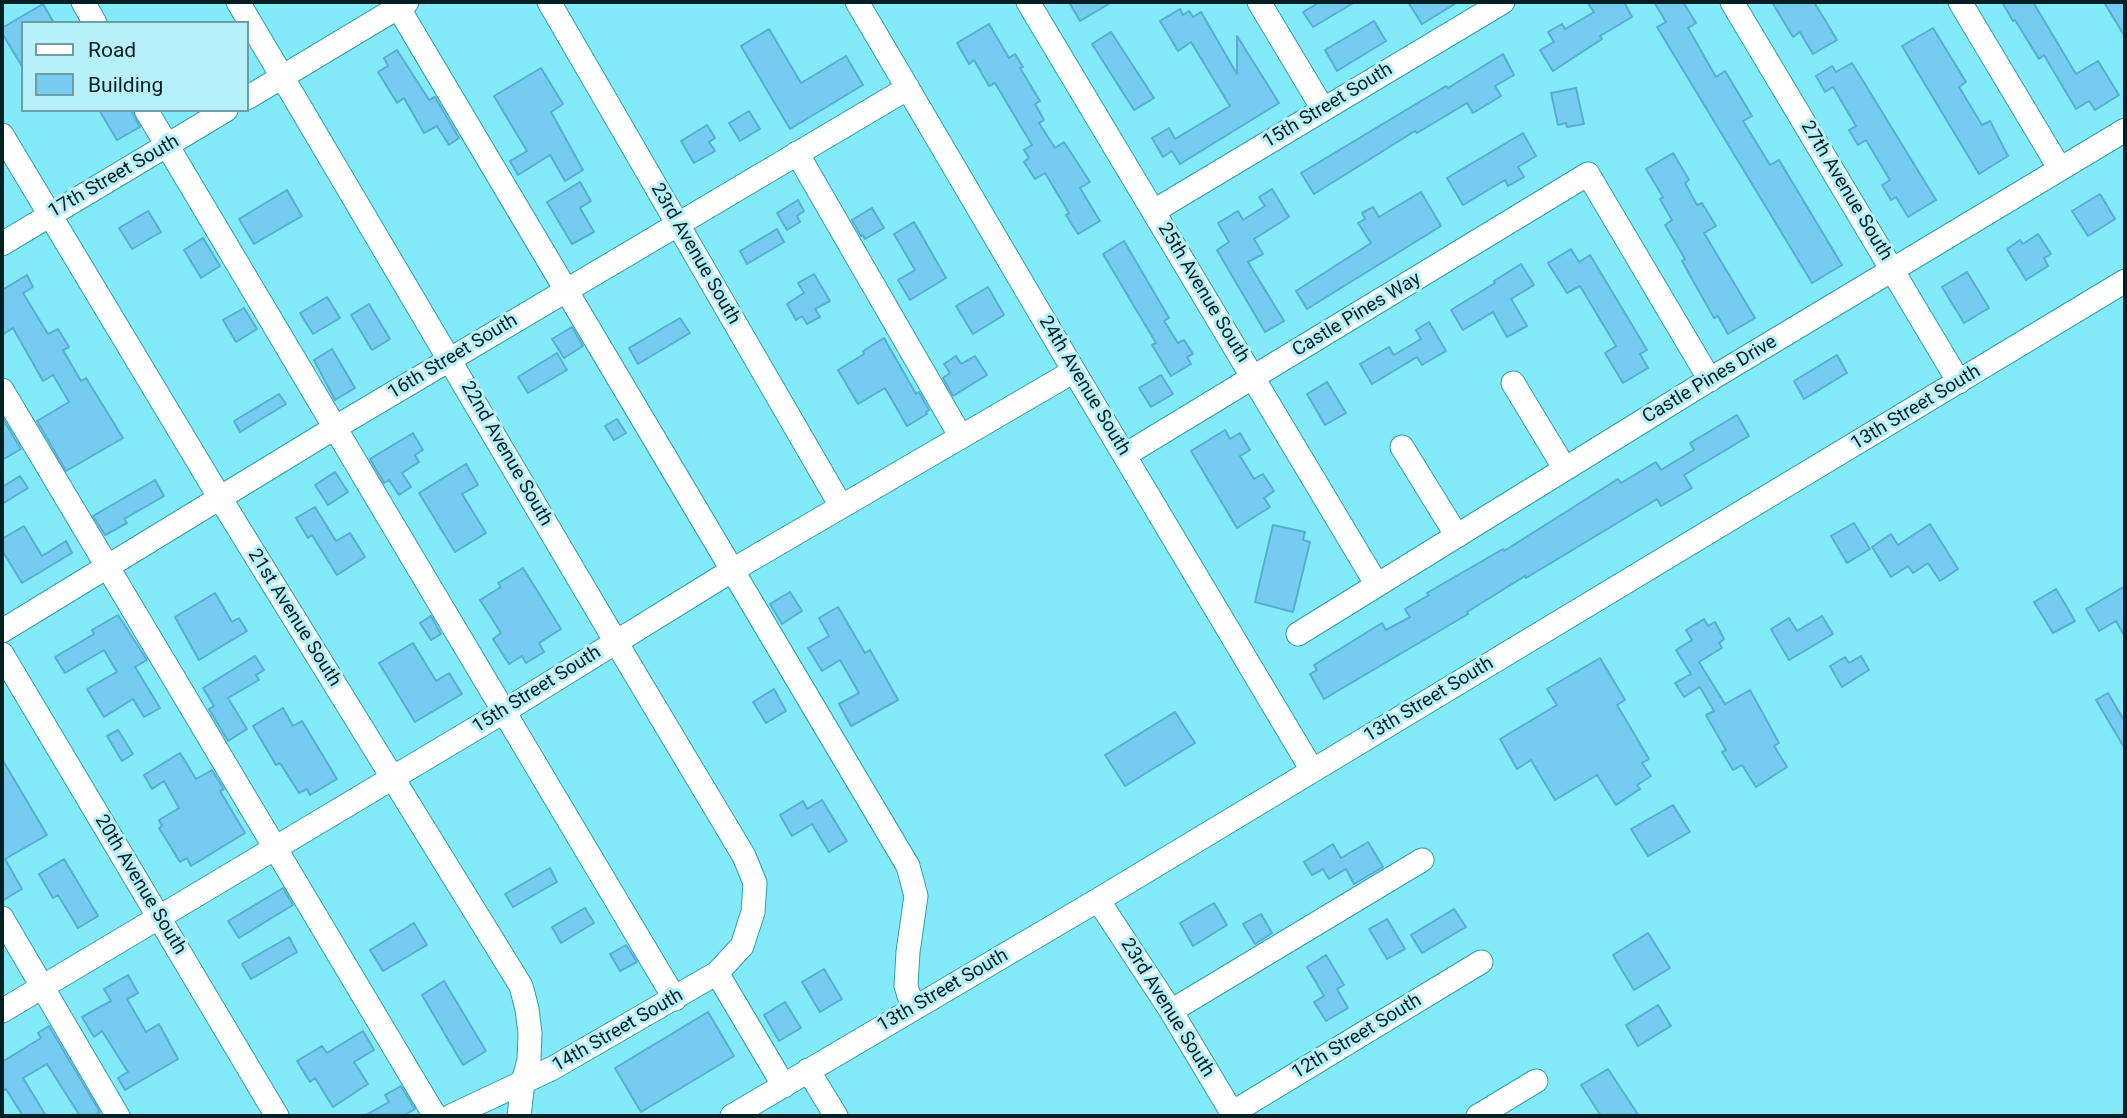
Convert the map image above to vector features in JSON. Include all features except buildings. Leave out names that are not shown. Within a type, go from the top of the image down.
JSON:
[{"type":"street","points":[[83,2],[94,21]]},
{"type":"street","name":"22nd Avenue South","points":[[238,2],[744,856],[755,883],[753,912]]},
{"type":"street","name":"23rd Avenue South","points":[[549,2],[841,506]]},
{"type":"street","name":"24th Avenue South","points":[[857,2],[1312,770]]},
{"type":"street","name":"25th Avenue South","points":[[1028,2],[1377,585]]},
{"type":"street","points":[[1259,2],[1323,109]]},
{"type":"street","name":"27th Avenue South","points":[[1732,2],[1894,269],[1959,382]]},
{"type":"street","points":[[1959,2],[2060,169]]},
{"type":"street","points":[[248,97],[400,3],[908,866],[916,897],[906,986],[913,1009]]},
{"type":"street","name":"15th Street South","points":[[1154,211],[1500,3]]},
{"type":"street","name":"16th Street South","points":[[2,631],[566,289],[908,88]]},
{"type":"street","points":[[147,112],[675,999]]},
{"type":"street","name":"17th Street South","points":[[2,244],[223,112]]},
{"type":"street","name":"Castle Pines Drive","points":[[1298,634],[1710,380],[2125,130]]},
{"type":"street","name":"21st Avenue South","points":[[2,135],[220,498],[521,986],[530,1033],[529,1060],[519,1116]]},
{"type":"street","points":[[797,153],[961,437]]},
{"type":"street","name":"Castle Pines Way","points":[[1125,456],[1588,174],[1710,380]]},
{"type":"street","name":"13th Street South","points":[[733,1116],[1098,900],[2125,281]]},
{"type":"street","name":"15th Street South","points":[[2,1011],[393,778],[732,571],[1074,371]]},
{"type":"street","points":[[1513,383],[1565,469]]},
{"type":"street","points":[[2,390],[435,1116]]},
{"type":"street","points":[[1402,447],[1457,536]]},
{"type":"street","name":"20th Avenue South","points":[[2,654],[277,1116]]},
{"type":"street","points":[[1171,1011],[1422,860]]},
{"type":"street","name":"23rd Avenue South","points":[[1098,900],[1171,1011],[1233,1115]]},
{"type":"street","name":"14th Street South","points":[[451,1116],[553,1068],[717,973],[742,946],[753,912]]},
{"type":"street","points":[[2,918],[118,1116]]},
{"type":"street","name":"12th Street South","points":[[1233,1115],[1482,962]]},
{"type":"street","points":[[717,973],[784,1086]]},
{"type":"street","points":[[808,1070],[836,1116]]},
{"type":"street","points":[[1478,1116],[1536,1081]]}]
